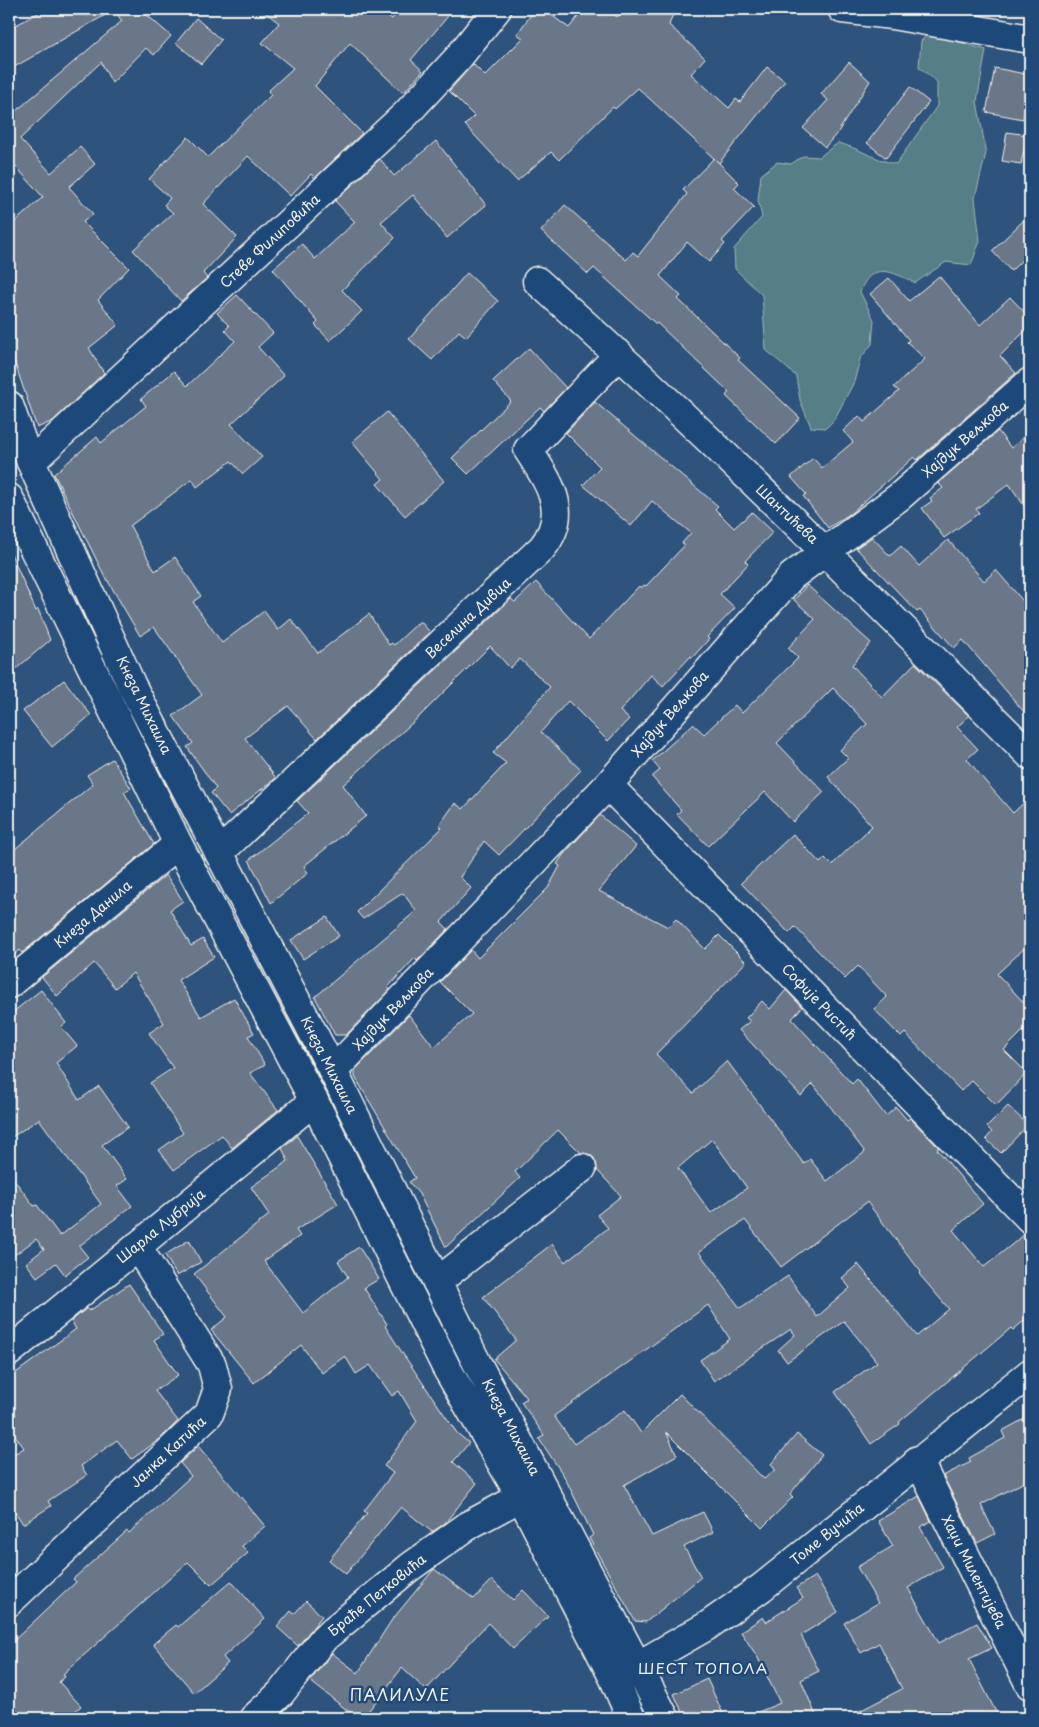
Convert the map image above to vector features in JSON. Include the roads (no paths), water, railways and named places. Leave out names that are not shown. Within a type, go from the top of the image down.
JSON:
[{"type":"street","name":"Стеве Филиповића","points":[[30,462],[406,114],[458,58],[497,9]]},
{"type":"street","points":[[842,9],[892,15],[1030,39]]},
{"type":"street","name":"Шантићева","points":[[537,281],[619,354],[825,550],[1030,755]]},
{"type":"street","name":"Веселина Дивца","points":[[219,853],[548,540],[554,530],[556,509],[553,491],[528,450],[619,354]]},
{"type":"street","name":"Хајдук Вељкова","points":[[333,1071],[608,785],[792,576],[899,497],[1030,382]]},
{"type":"street","name":"Кнеза Михаила","points":[[9,405],[30,462],[132,686],[333,1071],[478,1363],[665,1718]]},
{"type":"street","name":"Кнеза Михаила","points":[[9,498],[178,844],[314,1101],[446,1366],[521,1497],[614,1679],[630,1718]]},
{"type":"street","name":"Софије Ристић","points":[[608,785],[1030,1219]]},
{"type":"street","name":"Кнеза Данила","points":[[9,984],[178,844]]},
{"type":"street","name":"Шарла Лубрија","points":[[9,1352],[314,1101]]},
{"type":"street","points":[[437,1282],[582,1168]]},
{"type":"street","name":"Јанка Катића","points":[[9,1602],[209,1414],[215,1402],[218,1389],[212,1365],[137,1246]]},
{"type":"street","name":"Томе Вучића","points":[[614,1679],[707,1626],[761,1588],[918,1460],[1030,1373]]},
{"type":"street","name":"Хаџи Милентијева","points":[[918,1460],[1030,1684]]},
{"type":"street","name":"Браће Петковића","points":[[254,1718],[280,1694],[324,1638],[410,1567],[469,1525],[521,1497]]},
{"type":"district","name":"ШЕСТ ТОПОЛА","points":[[703,1669]]},
{"type":"district","name":"ПАЛИЛУЛЕ","points":[[400,1695]]}]
